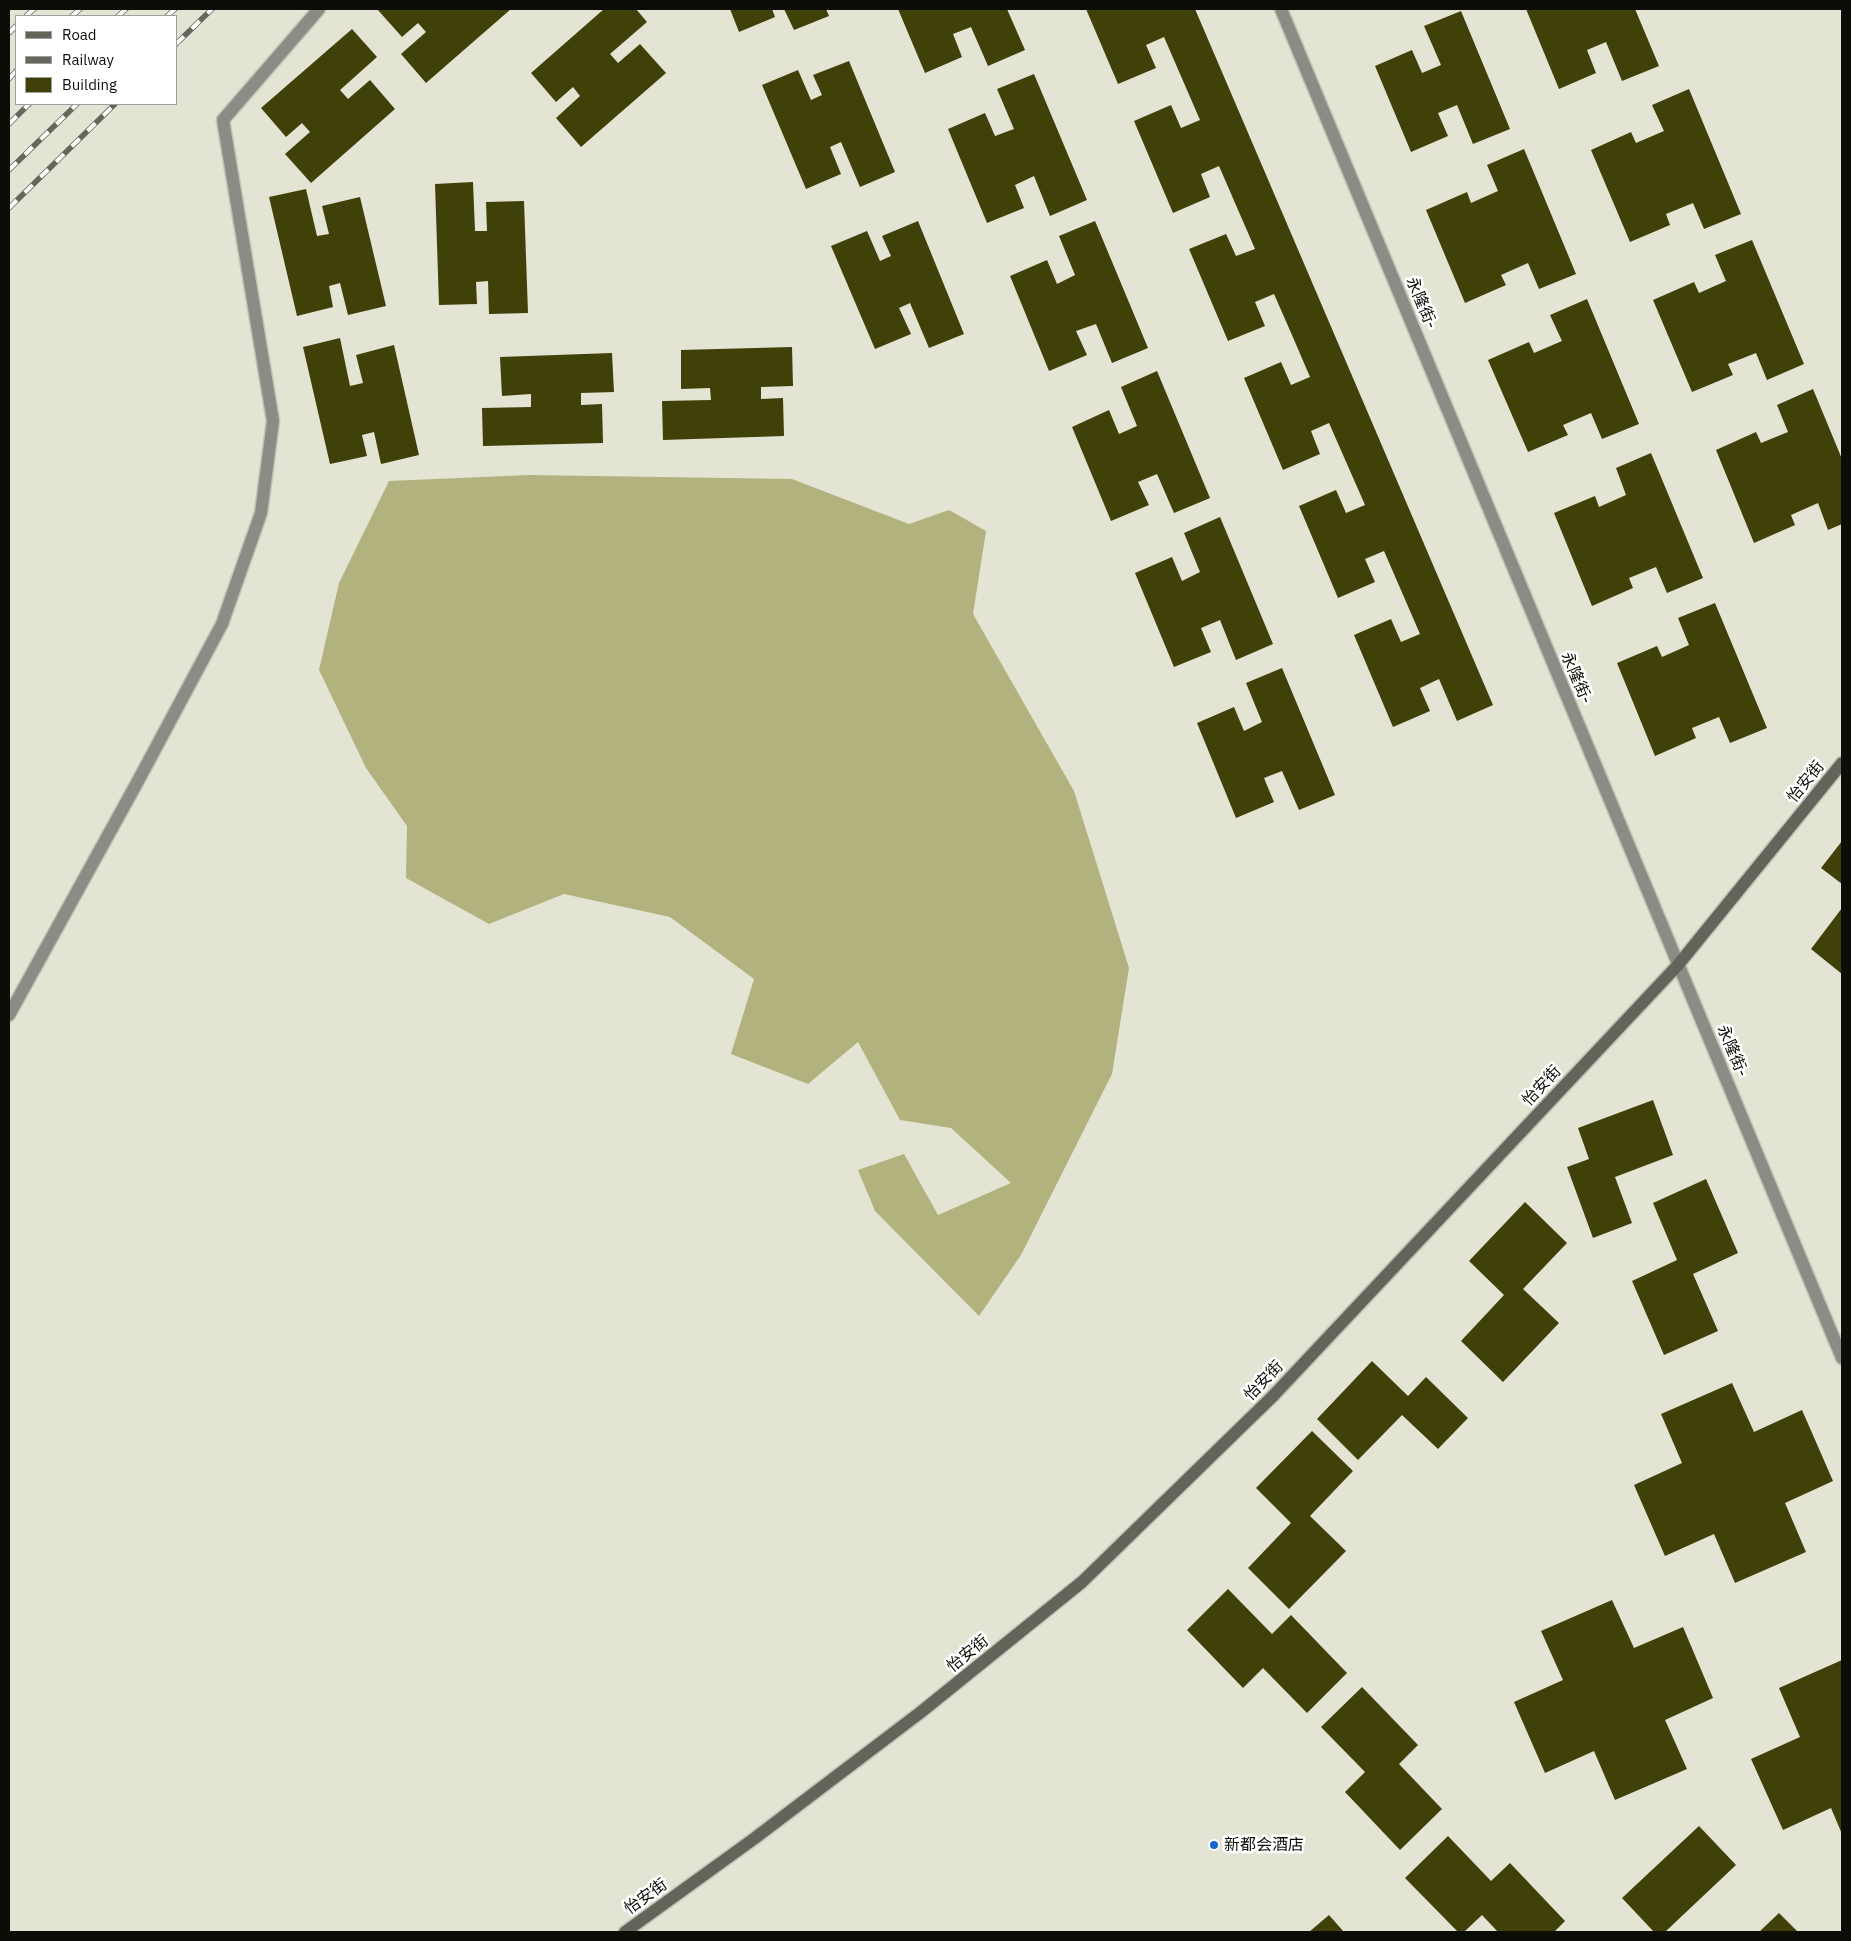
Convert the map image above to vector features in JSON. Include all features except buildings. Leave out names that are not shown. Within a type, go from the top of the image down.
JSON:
[{"type":"street","points":[[9,1015],[222,624],[261,513],[273,421],[223,120],[319,9]]},
{"type":"street","name":"永隆街-","points":[[1281,9],[1842,1358]]},
{"type":"street","name":"怡安街","points":[[625,1932],[755,1838],[921,1712],[1082,1582],[1273,1396],[1678,965],[1842,763]]},
{"type":"green space","points":[[529,475],[792,479],[909,524],[949,510],[986,531],[973,614],[1074,791],[1129,968],[1112,1074],[1021,1255],[979,1316],[875,1211],[858,1170],[904,1154],[938,1215],[1011,1183],[951,1128],[900,1120],[858,1042],[808,1084],[731,1054],[754,979],[670,917],[564,894],[489,924],[406,878],[407,826],[366,768],[319,670],[339,583],[389,481]]},
{"type":"railway","points":[[27,15],[34,9]]},
{"type":"railway","points":[[73,15],[80,9]]},
{"type":"railway","points":[[119,15],[126,9]]},
{"type":"railway","points":[[168,15],[175,9]]},
{"type":"railway","points":[[178,42],[212,9]]},
{"type":"railway","points":[[9,33],[15,27]]},
{"type":"railway","points":[[9,79],[15,72]]},
{"type":"railway","points":[[9,124],[28,105]]},
{"type":"railway","points":[[9,170],[76,105]]},
{"type":"railway","points":[[9,208],[114,105]]},
{"type":"place","name":"新都会酒店","points":[[1214,1845]]}]
